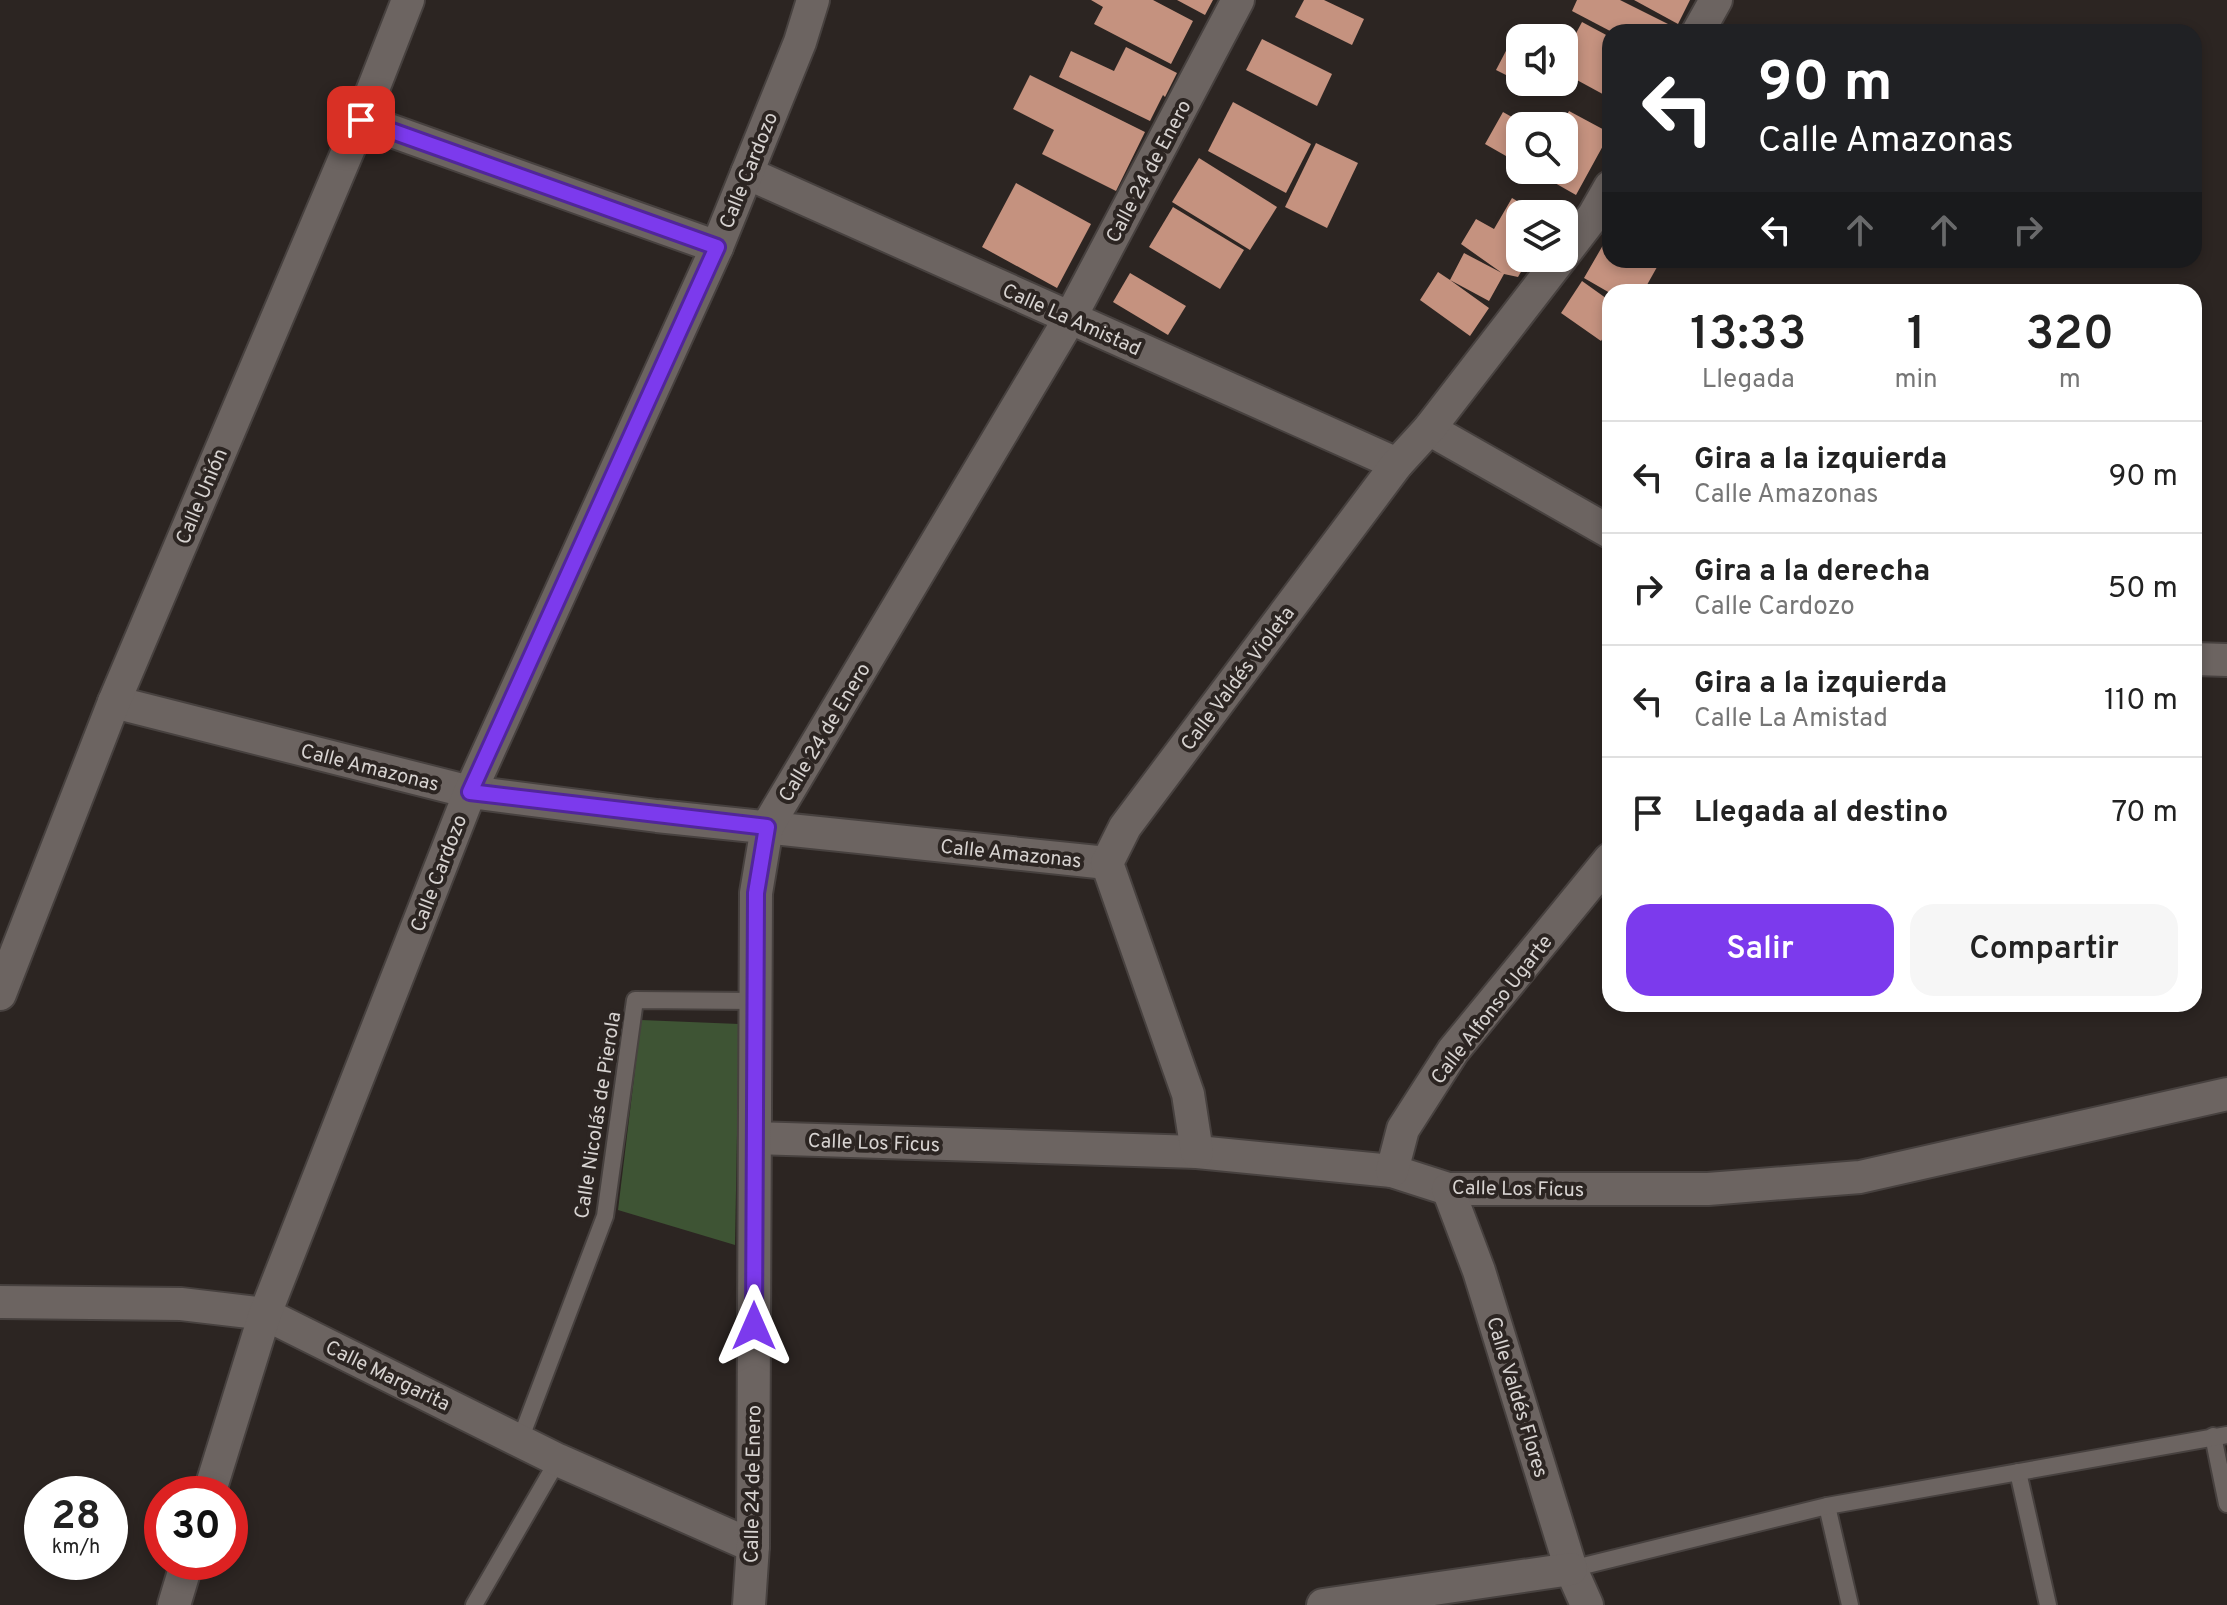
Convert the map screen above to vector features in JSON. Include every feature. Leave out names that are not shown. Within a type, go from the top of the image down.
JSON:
[{"type":"street","name":"Calle Unión","points":[[3,978],[114,702],[361,120],[408,0]]},
{"type":"street","name":"Calle Cardozo","points":[[215,1476],[265,1314],[470,792],[717,247],[800,42],[813,0]]},
{"type":"street","name":"Calle 24 de Enero","points":[[749,1605],[753,1546],[756,893],[767,827],[1070,318],[1238,0]]},
{"type":"street","points":[[1702,24],[1716,0]]},
{"type":"street","points":[[361,120],[717,247]]},
{"type":"street","name":"Calle La Amistad","points":[[747,173],[1397,464]]},
{"type":"street","name":"Calle Valdés Violeta","points":[[1578,236],[1602,201]]},
{"type":"street","name":"Calle Valdés Violeta","points":[[1107,863],[1125,827],[1397,464],[1429,429],[1550,272]]},
{"type":"street","points":[[1429,429],[1602,527]]},
{"type":"street","points":[[2202,659],[2227,660]]},
{"type":"street","name":"Calle Amazonas","points":[[114,702],[470,792],[1107,863]]},
{"type":"street","points":[[1107,863],[1188,1094],[1197,1152]]},
{"type":"street","name":"Calle Alfonso Ugarte","points":[[1392,1171],[1403,1129],[1453,1051],[1602,869]]},
{"type":"street","name":"Calle Los Ficus","points":[[755,1138],[1197,1152],[1392,1171],[1448,1189],[1708,1189],[1860,1177],[2227,1094]]},
{"type":"street","name":"Calle Valdés Flores","points":[[1448,1189],[1479,1271],[1571,1569],[1587,1605]]},
{"type":"street","name":"Calle Margarita","points":[[0,1302],[181,1304],[265,1314],[558,1460],[753,1546]]},
{"type":"street","points":[[1323,1605],[1571,1569]]},
{"type":"street","points":[[174,1605],[182,1580]]},
{"type":"lane","name":"Calle Nicolás de Pierola","points":[[520,1440],[605,1216],[635,1000],[756,1001]]},
{"type":"lane","points":[[1571,1569],[1827,1506],[2220,1436],[2227,1504]]},
{"type":"lane","points":[[474,1605],[558,1460]]},
{"type":"lane","points":[[2018,1472],[2048,1605]]},
{"type":"lane","points":[[1827,1506],[1850,1605]]},
{"type":"green space","points":[[641,1020],[739,1024],[735,1245],[618,1210]]},
{"type":"building","points":[[1091,0],[1153,0],[1193,21],[1171,64],[1094,24],[1103,7]]},
{"type":"building","points":[[1177,0],[1213,0],[1205,15]]},
{"type":"building","points":[[1304,0],[1324,0],[1364,19],[1352,45],[1295,17]]},
{"type":"building","points":[[1577,0],[1620,0],[1668,24],[1602,24],[1602,27],[1572,11]]},
{"type":"building","points":[[1634,0],[1690,0],[1678,24]]},
{"type":"building","points":[[1582,22],[1602,33],[1602,94],[1578,81],[1578,30]]},
{"type":"building","points":[[1262,39],[1332,74],[1317,106],[1246,70]]},
{"type":"building","points":[[1126,47],[1177,73],[1150,121],[1059,77],[1071,51],[1114,71]]},
{"type":"building","points":[[1506,51],[1506,75],[1496,70]]},
{"type":"building","points":[[1030,75],[1145,132],[1116,191],[1042,154],[1054,130],[1013,109]]},
{"type":"building","points":[[1233,102],[1311,144],[1286,193],[1208,151]]},
{"type":"building","points":[[1503,112],[1506,114],[1506,156],[1485,144]]},
{"type":"building","points":[[1578,116],[1602,129],[1602,148],[1576,195],[1557,184],[1578,184]]},
{"type":"building","points":[[1316,143],[1358,163],[1327,228],[1285,207]]},
{"type":"building","points":[[1199,158],[1277,207],[1250,250],[1172,202]]},
{"type":"building","points":[[1016,183],[1091,224],[1057,288],[982,247]]},
{"type":"building","points":[[1173,207],[1244,250],[1220,289],[1149,247]]},
{"type":"building","points":[[1506,208],[1506,272],[1521,272],[1518,277],[1504,274],[1489,301],[1450,280],[1464,253],[1502,273],[1461,244],[1476,219],[1494,229]]},
{"type":"building","points":[[1602,247],[1602,268],[1656,268],[1648,284],[1602,284],[1602,288],[1584,278]]},
{"type":"building","points":[[1438,272],[1489,308],[1470,336],[1420,300]]},
{"type":"building","points":[[1130,273],[1186,306],[1168,335],[1113,302]]},
{"type":"building","points":[[1582,281],[1602,295],[1602,340],[1601,341],[1561,313]]},
{"type":"route","points":[[361,120],[717,247],[470,792],[767,827],[756,893],[754,1326]]}]
